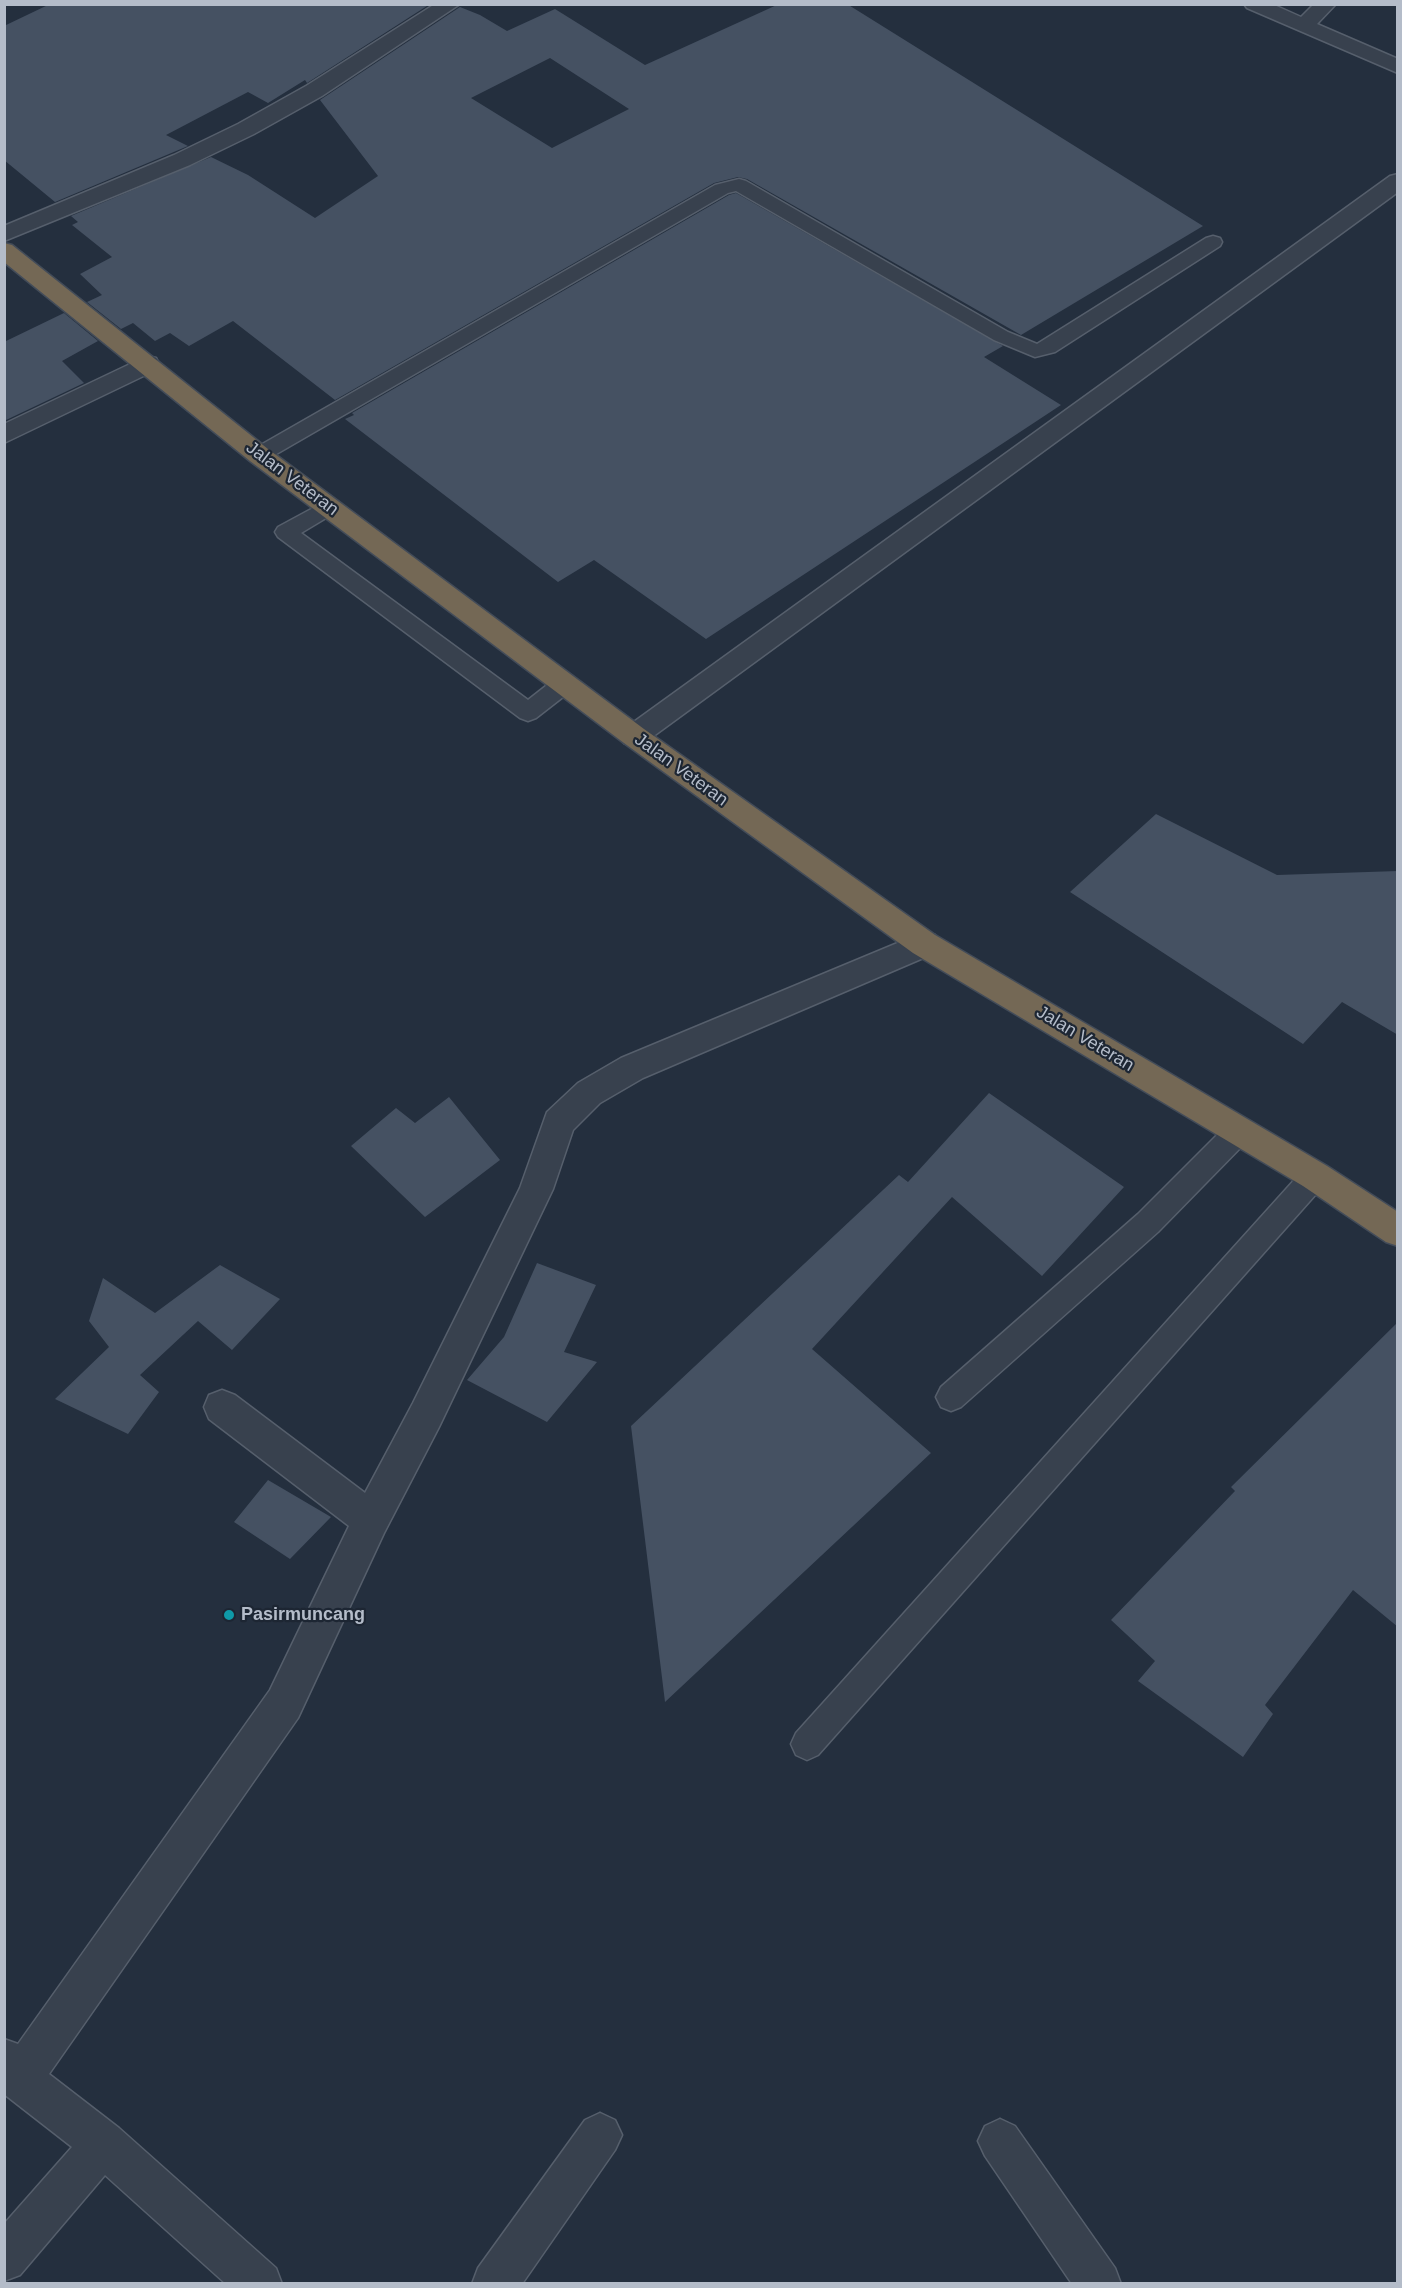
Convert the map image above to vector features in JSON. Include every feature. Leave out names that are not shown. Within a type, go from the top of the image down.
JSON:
[{"type":"highway","name":"Jalan Veteran","points":[[6,249],[328,507],[634,736],[924,944],[1316,1176],[1398,1231]]},
{"type":"street","points":[[6,249],[246,129],[314,90],[450,4]]},
{"type":"street","points":[[1254,4],[1398,67]]},
{"type":"street","points":[[1304,25],[1326,4]]},
{"type":"street","points":[[634,736],[1398,181]]},
{"type":"street","points":[[4,435],[147,364]]},
{"type":"street","points":[[260,2283],[103,2144],[12,2069],[284,1704],[371,1520],[426,1415],[536,1189],[559,1122],[589,1093],[632,1068],[924,944]]},
{"type":"street","points":[[222,1407],[371,1520]]},
{"type":"street","points":[[494,2283],[600,2135]]},
{"type":"street","points":[[1000,2140],[1099,2283]]},
{"type":"street","points":[[4,2259],[103,2144]]},
{"type":"lane","points":[[259,454],[722,189],[730,187],[739,185],[749,189],[1001,336],[1035,351],[1048,348],[1213,242]]},
{"type":"lane","points":[[328,507],[286,532],[528,712],[564,684]]},
{"type":"lane","points":[[951,1397],[1149,1223],[1239,1131]]},
{"type":"lane","points":[[807,1744],[1316,1176]]},
{"type":"building","points":[[50,4],[430,4],[307,83],[305,80],[268,103],[248,92],[166,135],[188,146],[55,202],[4,160],[4,26]]},
{"type":"building","points":[[779,4],[847,4],[1203,226],[1021,335],[747,179],[738,177],[714,183],[335,400],[233,321],[189,346],[170,333],[155,341],[133,323],[121,329],[87,302],[102,295],[80,274],[112,257],[72,225],[78,222],[71,216],[211,157],[248,175],[315,218],[378,176],[320,100],[460,7],[480,15],[507,31],[555,9],[645,65]],"holes":[[[550,58],[629,109],[552,148],[471,98]]]},
{"type":"building","points":[[736,193],[1003,346],[984,357],[1061,405],[706,639],[594,560],[558,582],[345,419],[729,195]]},
{"type":"building","points":[[64,313],[98,341],[62,361],[84,383],[4,421],[4,342]]},
{"type":"building","points":[[1156,814],[1277,875],[1398,871],[1398,1035],[1342,1002],[1303,1044],[1070,892]]},
{"type":"building","points":[[989,1093],[1124,1187],[1042,1276],[952,1197],[812,1349],[931,1453],[665,1702],[631,1426],[899,1175],[908,1182]]},
{"type":"building","points":[[449,1097],[500,1160],[425,1217],[351,1146],[396,1108],[415,1123]]},
{"type":"building","points":[[537,1263],[596,1285],[564,1352],[597,1362],[547,1422],[467,1380],[504,1337]]},
{"type":"building","points":[[220,1265],[280,1299],[232,1350],[198,1321],[140,1375],[159,1392],[128,1434],[55,1399],[109,1347],[89,1321],[103,1278],[155,1313]]},
{"type":"building","points":[[1398,1322],[1398,1627],[1353,1590],[1265,1705],[1273,1714],[1243,1757],[1138,1681],[1155,1661],[1111,1620],[1235,1491],[1231,1487]]},
{"type":"building","points":[[268,1480],[331,1517],[290,1559],[234,1522]]},
{"type":"place","name":"Pasirmuncang","points":[[229,1615]]}]
